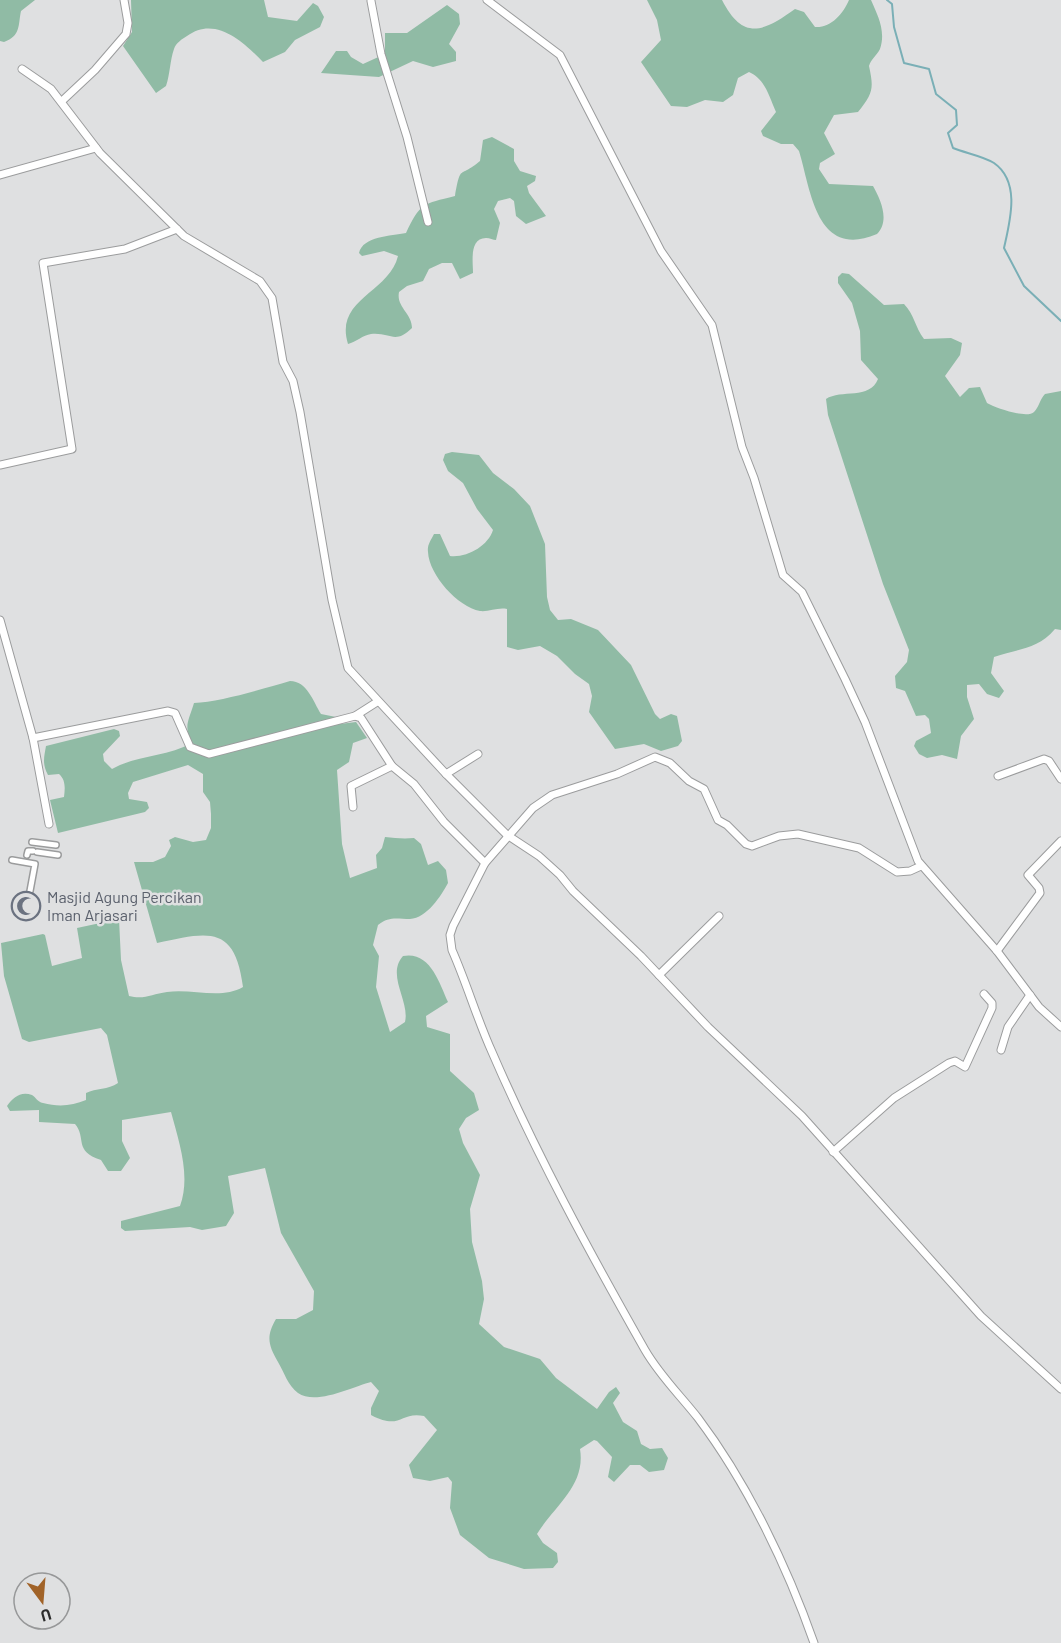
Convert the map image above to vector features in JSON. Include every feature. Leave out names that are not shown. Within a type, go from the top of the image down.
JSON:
[{"type":"street","points":[[62,101],[95,70],[126,34],[128,23],[124,0]]},
{"type":"street","points":[[372,0],[384,63],[404,125],[428,222]]},
{"type":"street","points":[[487,0],[560,55],[661,251],[712,325],[742,447],[754,478],[783,575],[801,592],[845,679],[921,866],[997,951],[1030,995],[1061,1027]]},
{"type":"street","points":[[22,69],[51,89],[96,148],[177,229],[260,280],[272,298],[283,362],[293,381],[300,412],[332,600],[348,668],[377,702],[507,835],[539,856],[560,875],[573,891],[659,975],[708,1027],[802,1116],[997,1332],[1061,1389]]},
{"type":"street","points":[[0,175],[96,148]]},
{"type":"street","points":[[0,465],[72,449],[43,263],[125,249],[177,229]]},
{"type":"street","points":[[0,620],[33,738],[49,824]]},
{"type":"street","points":[[33,738],[168,711],[175,713],[190,747],[209,754],[356,716],[377,702]]},
{"type":"street","points":[[356,716],[361,718],[392,766],[414,784],[444,822],[485,863]]},
{"type":"street","points":[[446,774],[478,754]]},
{"type":"street","points":[[814,1643],[784,1568],[763,1525],[698,1418],[665,1381],[646,1351],[567,1209],[491,1051],[450,942],[453,926],[485,863],[507,835],[545,798],[660,757],[689,781],[704,789],[718,820],[727,825],[746,844],[752,846],[779,836],[798,834],[859,848],[897,872],[910,872],[921,866]]},
{"type":"street","points":[[998,776],[1047,759],[1061,779]]},
{"type":"street","points":[[353,807],[351,786],[392,766]]},
{"type":"street","points":[[997,951],[1040,893],[1029,875],[1061,841]]},
{"type":"street","points":[[26,859],[28,851],[46,849],[32,842]]},
{"type":"street","points":[[12,860],[26,859],[35,865],[30,891]]},
{"type":"street","points":[[659,975],[719,916]]},
{"type":"street","points":[[833,1152],[915,1083],[955,1061],[964,1067],[992,1008],[992,1003],[984,994]]},
{"type":"street","points":[[1001,1050],[1008,1027],[1030,995]]},
{"type":"green space","points":[[0,0],[35,0],[21,11],[16,33],[4,42],[0,41]]},
{"type":"green space","points":[[131,0],[264,0],[268,17],[297,21],[313,3],[318,6],[324,17],[320,27],[295,40],[285,52],[263,62],[238,39],[228,34],[208,28],[198,30],[183,38],[176,45],[166,86],[156,93],[123,46],[132,32]]},
{"type":"green space","points":[[647,0],[722,0],[738,22],[746,27],[754,28],[773,23],[795,9],[804,12],[815,27],[821,27],[836,19],[849,0],[871,0],[880,24],[882,42],[869,66],[872,80],[871,90],[858,112],[834,115],[824,133],[835,154],[820,163],[819,169],[829,184],[873,186],[884,217],[877,234],[857,239],[841,237],[829,229],[820,217],[813,201],[799,151],[793,144],[781,144],[763,136],[761,131],[776,112],[766,89],[754,75],[749,72],[738,78],[733,95],[723,102],[705,100],[687,107],[671,106],[641,62],[661,40],[657,20]]},
{"type":"green space","points":[[447,5],[459,14],[460,24],[449,44],[456,52],[456,61],[433,67],[413,61],[379,77],[321,73],[336,51],[347,51],[351,57],[363,64],[385,54],[385,33],[407,33]]},
{"type":"green space","points":[[492,137],[514,149],[514,161],[520,171],[536,176],[535,181],[527,186],[529,193],[546,216],[526,224],[516,216],[514,201],[510,198],[498,201],[494,209],[500,223],[496,240],[481,239],[474,246],[473,273],[460,279],[452,263],[442,263],[429,269],[423,281],[407,286],[399,292],[400,302],[410,318],[412,328],[397,337],[371,334],[348,344],[346,329],[349,316],[355,306],[393,269],[398,256],[384,251],[362,256],[359,253],[362,247],[378,238],[406,233],[419,210],[424,206],[455,196],[460,175],[480,161],[483,140]]},
{"type":"green space","points":[[842,273],[849,274],[884,305],[904,304],[924,339],[951,338],[962,343],[960,355],[945,376],[960,397],[969,388],[980,387],[987,403],[1018,414],[1030,414],[1037,408],[1045,394],[1061,391],[1061,630],[1055,629],[1041,641],[1027,648],[994,657],[991,673],[1004,691],[999,698],[987,694],[979,684],[967,685],[967,697],[974,719],[961,736],[957,759],[942,755],[927,758],[919,754],[914,746],[916,741],[931,733],[929,719],[925,715],[916,716],[905,691],[896,688],[895,676],[907,662],[909,650],[883,584],[828,415],[826,399],[869,390],[878,379],[861,360],[860,331],[852,303],[838,283],[838,277]]},
{"type":"green space","points":[[452,452],[479,455],[493,473],[514,489],[530,506],[545,544],[547,597],[550,610],[558,620],[571,619],[598,630],[631,665],[655,714],[660,719],[671,714],[677,716],[682,741],[678,746],[661,751],[644,744],[615,749],[589,712],[592,696],[589,684],[557,656],[540,646],[518,650],[507,647],[507,609],[480,611],[471,608],[454,597],[439,580],[433,570],[428,552],[434,534],[440,534],[450,556],[457,556],[470,553],[482,546],[493,530],[477,509],[463,483],[448,471],[443,460],[445,454]]},
{"type":"green space","points":[[290,681],[301,684],[305,688],[321,714],[336,717],[340,724],[356,722],[367,738],[353,743],[349,762],[337,770],[342,844],[350,878],[377,868],[376,855],[382,848],[385,837],[414,838],[421,844],[428,865],[438,861],[446,870],[448,883],[428,911],[416,918],[390,919],[378,925],[373,945],[379,956],[376,987],[390,1032],[405,1022],[406,1014],[397,980],[398,963],[403,956],[420,958],[427,963],[437,977],[448,1002],[426,1016],[427,1027],[450,1034],[450,1071],[474,1093],[479,1110],[466,1118],[459,1129],[463,1143],[480,1175],[470,1209],[472,1242],[484,1299],[479,1324],[504,1347],[540,1359],[556,1378],[597,1409],[609,1392],[616,1387],[620,1393],[613,1403],[623,1422],[637,1431],[641,1444],[650,1449],[662,1448],[668,1458],[664,1470],[649,1472],[640,1465],[630,1465],[614,1482],[608,1477],[612,1457],[597,1441],[594,1440],[580,1449],[581,1462],[574,1485],[537,1534],[543,1543],[557,1553],[558,1562],[553,1568],[524,1569],[489,1558],[460,1535],[450,1508],[452,1482],[448,1477],[430,1481],[413,1478],[409,1465],[437,1430],[424,1416],[416,1415],[389,1421],[371,1415],[371,1408],[379,1391],[371,1382],[335,1394],[315,1397],[298,1393],[286,1379],[272,1350],[271,1330],[276,1319],[296,1319],[313,1310],[314,1291],[281,1233],[265,1168],[228,1176],[234,1213],[226,1226],[202,1230],[190,1227],[125,1231],[121,1228],[121,1221],[180,1206],[184,1171],[171,1112],[122,1120],[122,1141],[130,1158],[121,1171],[108,1171],[101,1160],[87,1153],[75,1124],[39,1122],[39,1110],[10,1111],[7,1106],[14,1098],[24,1094],[32,1095],[39,1102],[49,1104],[75,1104],[86,1100],[86,1093],[118,1083],[107,1035],[101,1028],[29,1042],[22,1039],[4,976],[1,943],[43,934],[52,966],[82,958],[77,928],[119,919],[121,960],[129,996],[144,997],[176,991],[225,993],[243,987],[239,967],[226,942],[205,935],[157,943],[134,862],[153,862],[165,857],[171,846],[169,840],[175,837],[193,842],[206,840],[211,828],[211,814],[210,802],[203,792],[203,774],[188,765],[133,782],[128,793],[129,799],[147,802],[149,808],[145,812],[58,833],[50,800],[64,797],[64,785],[59,774],[48,775],[46,771],[44,760],[46,746],[114,729],[119,731],[120,736],[103,754],[104,761],[112,769],[192,743],[187,727],[194,703],[228,698]]},
{"type":"waterway","points":[[887,0],[892,4],[894,27],[904,63],[929,69],[936,94],[956,110],[957,125],[948,133],[953,148],[994,163],[1008,180],[1011,191],[1011,214],[1004,248],[1024,286],[1061,321]]},
{"type":"place","name":"Masjid Agung Percikan Iman Arjasari","points":[[26,906]]}]
